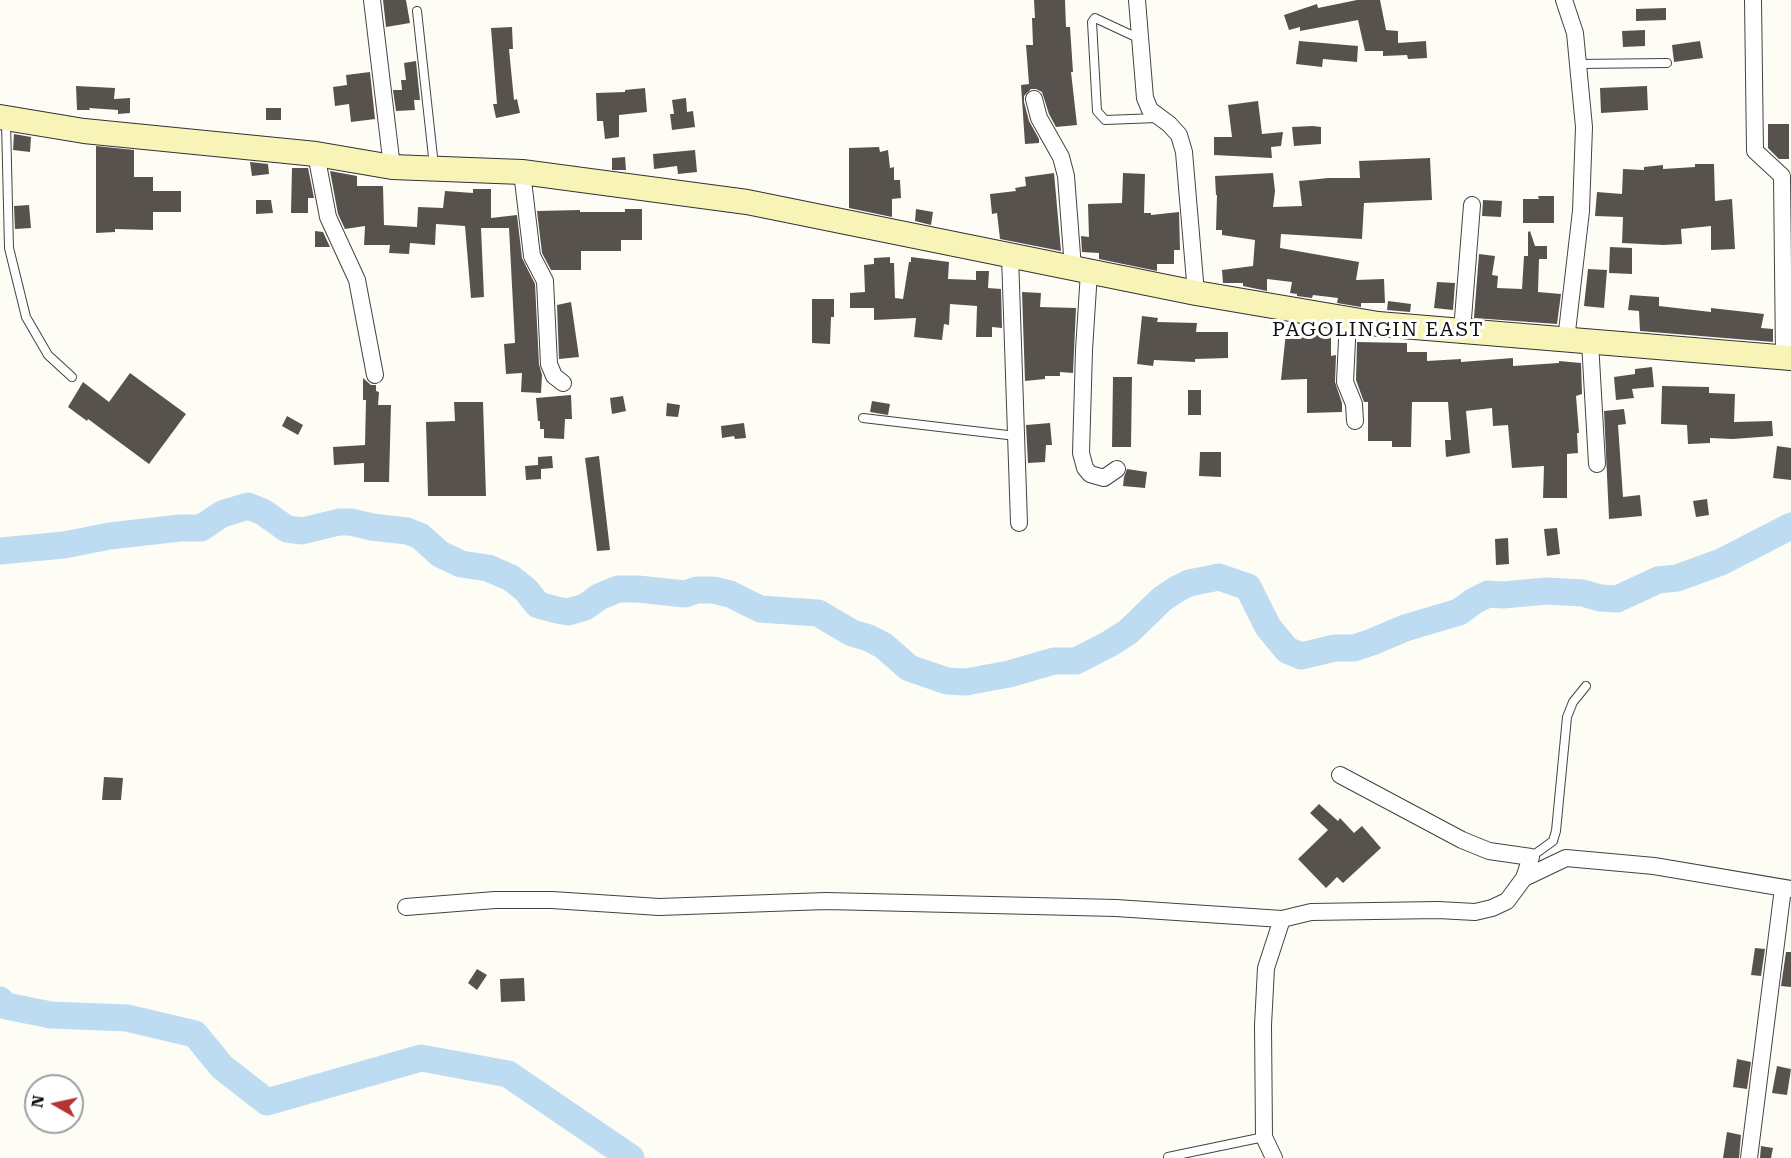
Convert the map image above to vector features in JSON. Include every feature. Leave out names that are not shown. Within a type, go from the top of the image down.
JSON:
[{"type":"street","points":[[372,0],[392,166]]},
{"type":"street","points":[[1137,0],[1145,98],[1150,110],[1179,135],[1184,152],[1196,293]]},
{"type":"street","points":[[1564,0],[1575,33],[1584,128],[1581,211],[1566,340]]},
{"type":"street","points":[[3,118],[84,131],[316,154],[392,166],[522,172],[747,202],[1196,293],[1378,324],[1787,358],[1782,176],[1755,152],[1753,0]]},
{"type":"street","points":[[1034,99],[1039,118],[1061,157],[1081,270],[1084,350],[1082,453],[1085,468],[1090,474],[1104,478],[1117,469]]},
{"type":"street","points":[[316,154],[328,217],[357,280],[375,375]]},
{"type":"street","points":[[522,172],[532,256],[545,281],[549,364],[554,376],[563,383]]},
{"type":"street","points":[[1462,331],[1472,205]]},
{"type":"street","points":[[1010,256],[1019,524]]},
{"type":"street","points":[[1348,319],[1345,382],[1354,404],[1355,421]]},
{"type":"street","points":[[1590,342],[1597,464]]},
{"type":"street","points":[[406,907],[495,900],[552,900],[659,907],[826,901],[1116,908],[1282,919],[1311,912],[1438,910],[1475,912],[1492,909],[1507,901],[1524,878],[1531,857],[1489,851],[1462,840],[1340,775]]},
{"type":"street","points":[[1524,878],[1566,858],[1654,866],[1787,888],[1749,1158]]},
{"type":"street","points":[[1274,1158],[1264,1137],[1263,1025],[1266,968],[1282,919]]},
{"type":"lane","points":[[417,11],[434,169]]},
{"type":"lane","points":[[1140,39],[1095,18],[1092,22],[1097,111],[1105,120],[1160,118]]},
{"type":"lane","points":[[1578,64],[1667,63]]},
{"type":"lane","points":[[3,118],[9,248],[26,317],[48,355],[72,377]]},
{"type":"lane","points":[[863,418],[1016,436]]},
{"type":"lane","points":[[1531,857],[1553,842],[1567,717],[1573,702],[1586,686]]},
{"type":"lane","points":[[1168,1157],[1264,1137]]},
{"type":"building","points":[[383,0],[406,0],[410,23],[386,27]]},
{"type":"building","points":[[1034,0],[1065,0],[1066,27],[1070,27],[1073,72],[1071,72],[1077,125],[1056,127],[1042,92],[1031,89],[1024,96],[1024,102],[1029,121],[1039,143],[1025,144],[1021,85],[1029,84],[1026,45],[1033,45]]},
{"type":"building","points":[[1357,0],[1380,0],[1386,30],[1398,31],[1398,43],[1426,41],[1427,58],[1408,59],[1407,55],[1383,56],[1383,51],[1365,51],[1358,20],[1300,31],[1300,27],[1289,30],[1284,15],[1317,4],[1318,8]]},
{"type":"building","points":[[1666,8],[1666,20],[1636,21],[1636,9]]},
{"type":"building","points":[[512,27],[513,49],[509,49],[514,100],[517,99],[520,113],[496,118],[493,104],[497,104],[491,28]]},
{"type":"building","points":[[1645,30],[1645,46],[1623,47],[1622,31]]},
{"type":"building","points":[[1299,41],[1358,46],[1357,62],[1323,59],[1322,67],[1296,64]]},
{"type":"building","points":[[1700,41],[1703,58],[1674,62],[1672,45]]},
{"type":"building","points":[[416,61],[420,100],[414,100],[415,110],[396,111],[393,90],[402,90],[401,80],[406,80],[404,63]]},
{"type":"building","points":[[370,72],[375,119],[351,122],[349,104],[335,106],[333,87],[347,85],[346,75]]},
{"type":"building","points":[[76,86],[115,88],[114,99],[130,98],[130,113],[118,114],[118,110],[89,108],[90,110],[77,110]]},
{"type":"building","points":[[1647,86],[1648,110],[1601,113],[1600,88]]},
{"type":"building","points":[[645,88],[647,112],[619,115],[619,137],[605,139],[603,121],[597,121],[596,93],[625,92],[625,90]]},
{"type":"building","points":[[686,98],[687,112],[693,111],[695,127],[672,130],[670,114],[674,114],[672,100]]},
{"type":"building","points":[[1258,101],[1262,134],[1283,132],[1281,146],[1271,147],[1272,158],[1214,155],[1214,137],[1232,137],[1228,105]]},
{"type":"building","points":[[266,108],[281,108],[281,120],[266,120]]},
{"type":"building","points":[[1768,124],[1789,124],[1789,159],[1779,159],[1768,148]]},
{"type":"building","points":[[1292,127],[1321,127],[1321,144],[1294,146]]},
{"type":"building","points":[[14,134],[31,137],[30,152],[13,150]]},
{"type":"building","points":[[96,146],[134,150],[134,177],[153,177],[153,191],[181,191],[181,212],[153,212],[153,230],[115,229],[115,232],[96,233]]},
{"type":"building","points":[[879,147],[880,152],[888,150],[890,168],[894,167],[894,180],[900,180],[901,198],[892,199],[892,217],[849,208],[849,148]]},
{"type":"building","points":[[695,150],[697,172],[678,174],[677,166],[654,169],[653,154]]},
{"type":"building","points":[[625,157],[626,170],[612,170],[612,158]]},
{"type":"building","points":[[1430,158],[1432,200],[1364,203],[1362,239],[1281,234],[1280,248],[1359,262],[1356,280],[1384,279],[1385,303],[1361,303],[1361,307],[1337,303],[1338,298],[1297,296],[1297,294],[1290,293],[1292,282],[1267,279],[1267,291],[1243,286],[1243,283],[1223,283],[1222,270],[1253,266],[1255,240],[1222,235],[1222,230],[1216,230],[1215,176],[1273,173],[1275,191],[1273,207],[1302,206],[1299,181],[1360,178],[1359,161]]},
{"type":"building","points":[[250,162],[268,164],[269,174],[252,176]]},
{"type":"building","points":[[1695,164],[1714,164],[1715,201],[1732,199],[1735,249],[1711,250],[1711,226],[1681,229],[1682,244],[1622,243],[1623,217],[1595,216],[1597,192],[1622,194],[1623,169],[1644,170],[1644,167],[1663,165],[1663,169],[1695,167]]},
{"type":"building","points":[[292,168],[308,168],[314,198],[308,198],[308,213],[291,213]]},
{"type":"building","points":[[330,171],[357,176],[357,186],[383,186],[384,225],[417,227],[418,207],[443,208],[445,191],[473,193],[473,189],[491,189],[491,218],[517,215],[522,258],[535,284],[539,364],[542,375],[541,393],[521,392],[522,373],[506,374],[504,344],[515,343],[509,228],[481,228],[484,297],[471,298],[465,226],[436,224],[435,245],[410,243],[409,254],[389,253],[390,245],[364,245],[365,226],[345,229],[338,214]]},
{"type":"building","points":[[1054,173],[1061,251],[1000,239],[997,213],[992,214],[990,194],[1016,191],[1015,188],[1026,186],[1025,177]]},
{"type":"building","points":[[1123,173],[1145,174],[1144,213],[1151,213],[1151,215],[1179,212],[1180,250],[1174,250],[1174,264],[1157,264],[1157,271],[1099,259],[1099,253],[1082,252],[1081,236],[1089,237],[1088,204],[1122,203]]},
{"type":"building","points":[[1538,196],[1554,196],[1554,223],[1523,223],[1523,199],[1539,199]]},
{"type":"building","points":[[256,200],[271,200],[273,213],[256,214]]},
{"type":"building","points":[[1483,200],[1502,201],[1501,217],[1482,216]]},
{"type":"building","points":[[29,205],[31,228],[15,229],[14,206]]},
{"type":"building","points":[[625,209],[642,209],[642,240],[621,240],[621,251],[581,251],[581,270],[551,270],[542,253],[537,211],[625,212]]},
{"type":"building","points":[[916,209],[933,212],[931,225],[915,221]]},
{"type":"building","points":[[315,231],[323,232],[330,247],[315,247]]},
{"type":"building","points":[[1530,231],[1535,246],[1547,246],[1547,259],[1539,259],[1538,292],[1561,294],[1557,324],[1474,318],[1479,254],[1495,256],[1492,275],[1498,276],[1497,288],[1522,289],[1524,256],[1528,256],[1528,232]]},
{"type":"building","points":[[1610,247],[1632,248],[1632,274],[1609,273]]},
{"type":"building","points":[[890,257],[890,263],[894,263],[895,298],[903,299],[911,257],[949,262],[948,279],[976,280],[976,271],[989,271],[988,288],[1001,289],[1002,328],[992,327],[992,337],[976,337],[977,306],[950,304],[949,325],[944,324],[942,340],[914,337],[916,318],[874,320],[874,308],[850,308],[850,293],[865,292],[864,265],[874,264],[874,258]]},
{"type":"building","points":[[1588,269],[1607,270],[1604,308],[1584,306]]},
{"type":"building","points":[[1437,282],[1455,283],[1453,310],[1434,308]]},
{"type":"building","points":[[1022,292],[1041,293],[1040,307],[1076,308],[1073,373],[1060,372],[1060,376],[1045,376],[1045,379],[1025,381]]},
{"type":"building","points":[[1630,295],[1659,297],[1659,306],[1711,312],[1711,308],[1764,314],[1761,328],[1773,329],[1773,342],[1640,331],[1639,311],[1628,310]]},
{"type":"building","points":[[812,299],[834,299],[830,344],[812,343]]},
{"type":"building","points":[[1388,301],[1411,304],[1410,312],[1387,310]]},
{"type":"building","points":[[571,302],[579,357],[559,359],[557,305]]},
{"type":"building","points":[[1142,316],[1158,318],[1157,322],[1197,323],[1196,332],[1228,332],[1228,358],[1195,359],[1195,362],[1154,360],[1153,366],[1137,364]]},
{"type":"building","points":[[1303,331],[1303,334],[1331,333],[1331,356],[1336,355],[1335,382],[1342,403],[1342,412],[1307,413],[1307,379],[1281,380],[1286,332]]},
{"type":"building","points":[[1357,342],[1407,343],[1407,352],[1427,352],[1427,361],[1461,359],[1461,362],[1513,358],[1513,366],[1559,363],[1559,361],[1581,363],[1582,394],[1576,396],[1578,453],[1567,454],[1567,498],[1543,498],[1544,466],[1512,468],[1508,425],[1493,426],[1492,408],[1466,411],[1470,453],[1446,457],[1445,440],[1451,440],[1448,402],[1412,402],[1411,447],[1392,447],[1392,441],[1368,441],[1368,402],[1364,402],[1356,380]]},
{"type":"building","points":[[1652,367],[1654,387],[1632,389],[1634,398],[1616,400],[1614,377],[1635,374],[1635,369]]},
{"type":"building","points":[[130,373],[186,414],[149,464],[68,407],[83,382],[109,402]]},
{"type":"building","points":[[1113,377],[1132,377],[1131,447],[1112,447]]},
{"type":"building","points":[[363,378],[371,385],[376,385],[376,391],[379,392],[378,405],[391,405],[389,482],[364,482],[364,463],[334,465],[333,447],[365,445],[366,400],[363,400]]},
{"type":"building","points":[[1662,386],[1709,387],[1709,393],[1735,394],[1734,422],[1772,421],[1773,436],[1710,438],[1710,443],[1688,444],[1687,425],[1661,424]]},
{"type":"building","points":[[1188,390],[1201,390],[1201,415],[1188,415]]},
{"type":"building","points":[[571,395],[572,419],[565,419],[564,439],[544,438],[544,429],[540,429],[540,421],[538,421],[536,398]]},
{"type":"building","points":[[623,396],[626,411],[612,414],[610,398]]},
{"type":"building","points":[[872,401],[890,404],[888,415],[870,412]]},
{"type":"building","points":[[454,402],[483,402],[486,496],[428,496],[426,422],[455,421]]},
{"type":"building","points":[[667,403],[680,405],[678,417],[666,416]]},
{"type":"building","points":[[1624,409],[1626,424],[1618,425],[1623,497],[1640,495],[1642,516],[1609,519],[1604,411]]},
{"type":"building","points":[[287,416],[303,425],[298,435],[282,426]]},
{"type":"building","points":[[744,423],[746,438],[735,439],[734,436],[722,438],[721,426]]},
{"type":"building","points":[[1050,423],[1052,445],[1046,445],[1045,462],[1028,463],[1026,425]]},
{"type":"building","points":[[1777,446],[1791,448],[1791,480],[1773,478]]},
{"type":"building","points":[[1200,452],[1221,452],[1221,477],[1199,476]]},
{"type":"building","points":[[552,456],[553,468],[541,469],[541,479],[526,480],[525,466],[538,465],[538,457]]},
{"type":"building","points":[[599,456],[610,550],[597,551],[585,458]]},
{"type":"building","points":[[1127,469],[1147,472],[1145,488],[1123,486]]},
{"type":"building","points":[[1707,499],[1709,515],[1696,517],[1693,501]]},
{"type":"building","points":[[1557,528],[1560,554],[1547,556],[1544,529]]},
{"type":"building","points":[[1508,538],[1509,564],[1496,565],[1495,539]]},
{"type":"building","points":[[104,777],[123,778],[121,800],[102,800]]},
{"type":"building","points":[[1319,804],[1338,821],[1340,818],[1354,833],[1362,826],[1381,848],[1343,883],[1337,877],[1326,888],[1298,859],[1328,830],[1310,813]]},
{"type":"building","points":[[1755,948],[1765,949],[1761,976],[1751,975]]},
{"type":"building","points":[[1786,952],[1791,952],[1791,987],[1781,986]]},
{"type":"building","points":[[477,969],[487,975],[477,990],[468,983]]},
{"type":"building","points":[[524,978],[525,1001],[501,1002],[500,979]]},
{"type":"building","points":[[1737,1059],[1751,1062],[1747,1089],[1733,1087]]},
{"type":"building","points":[[1777,1066],[1791,1069],[1787,1095],[1772,1093]]},
{"type":"building","points":[[1727,1132],[1741,1135],[1739,1158],[1723,1158]]},
{"type":"building","points":[[1761,1146],[1773,1148],[1771,1158],[1760,1158]]},
{"type":"waterway","points":[[0,551],[64,545],[110,536],[180,528],[201,528],[222,514],[248,506],[263,512],[287,529],[302,531],[339,522],[351,522],[407,531],[420,536],[440,554],[461,564],[488,568],[511,578],[526,590],[538,605],[557,610],[568,612],[585,607],[599,597],[618,589],[638,589],[685,594],[697,590],[713,590],[730,594],[760,609],[818,613],[852,633],[884,646],[909,668],[947,681],[966,682],[1009,674],[1054,661],[1076,661],[1128,632],[1162,599],[1177,589],[1189,583],[1219,577],[1248,587],[1268,627],[1287,650],[1301,656],[1335,648],[1354,648],[1405,628],[1459,612],[1488,594],[1547,591],[1583,593],[1600,598],[1617,599],[1658,580],[1677,578],[1721,562],[1791,526]]},
{"type":"waterway","points":[[0,1000],[6,1006],[51,1015],[127,1018],[195,1034],[222,1067],[267,1102],[421,1058],[508,1074],[631,1158]]},
{"type":"district","name":"PAGOLINGIN EAST","points":[[1378,330]]}]
